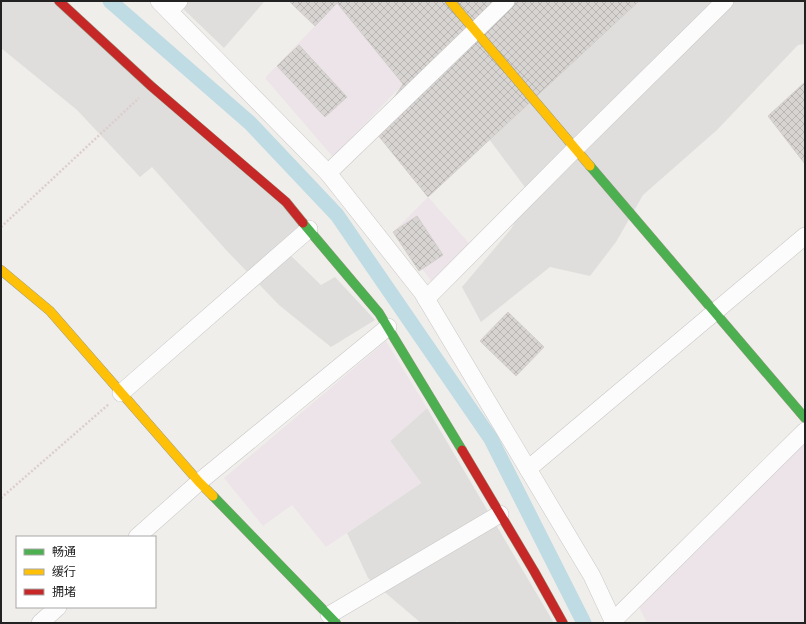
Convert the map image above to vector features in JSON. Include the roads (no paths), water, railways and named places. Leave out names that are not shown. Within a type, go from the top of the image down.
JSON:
[{"type":"street","points":[[59,1],[151,86],[286,202],[380,313],[534,571],[563,623]]},
{"type":"street","points":[[450,1],[805,418]]},
{"type":"street","points":[[328,173],[506,1]]},
{"type":"street","points":[[426,299],[724,1]]},
{"type":"street","points":[[169,4],[328,173],[422,292],[592,576],[613,622],[805,431]]},
{"type":"street","points":[[122,393],[309,229]]},
{"type":"street","points":[[528,469],[805,236]]},
{"type":"street","points":[[1,270],[50,311],[199,482],[333,619],[500,514]]},
{"type":"street","points":[[138,536],[199,482],[388,327]]},
{"type":"street","points":[[40,623],[57,608]]},
{"type":"waterway","points":[[110,1],[250,123],[337,215],[491,439],[584,623]]}]
